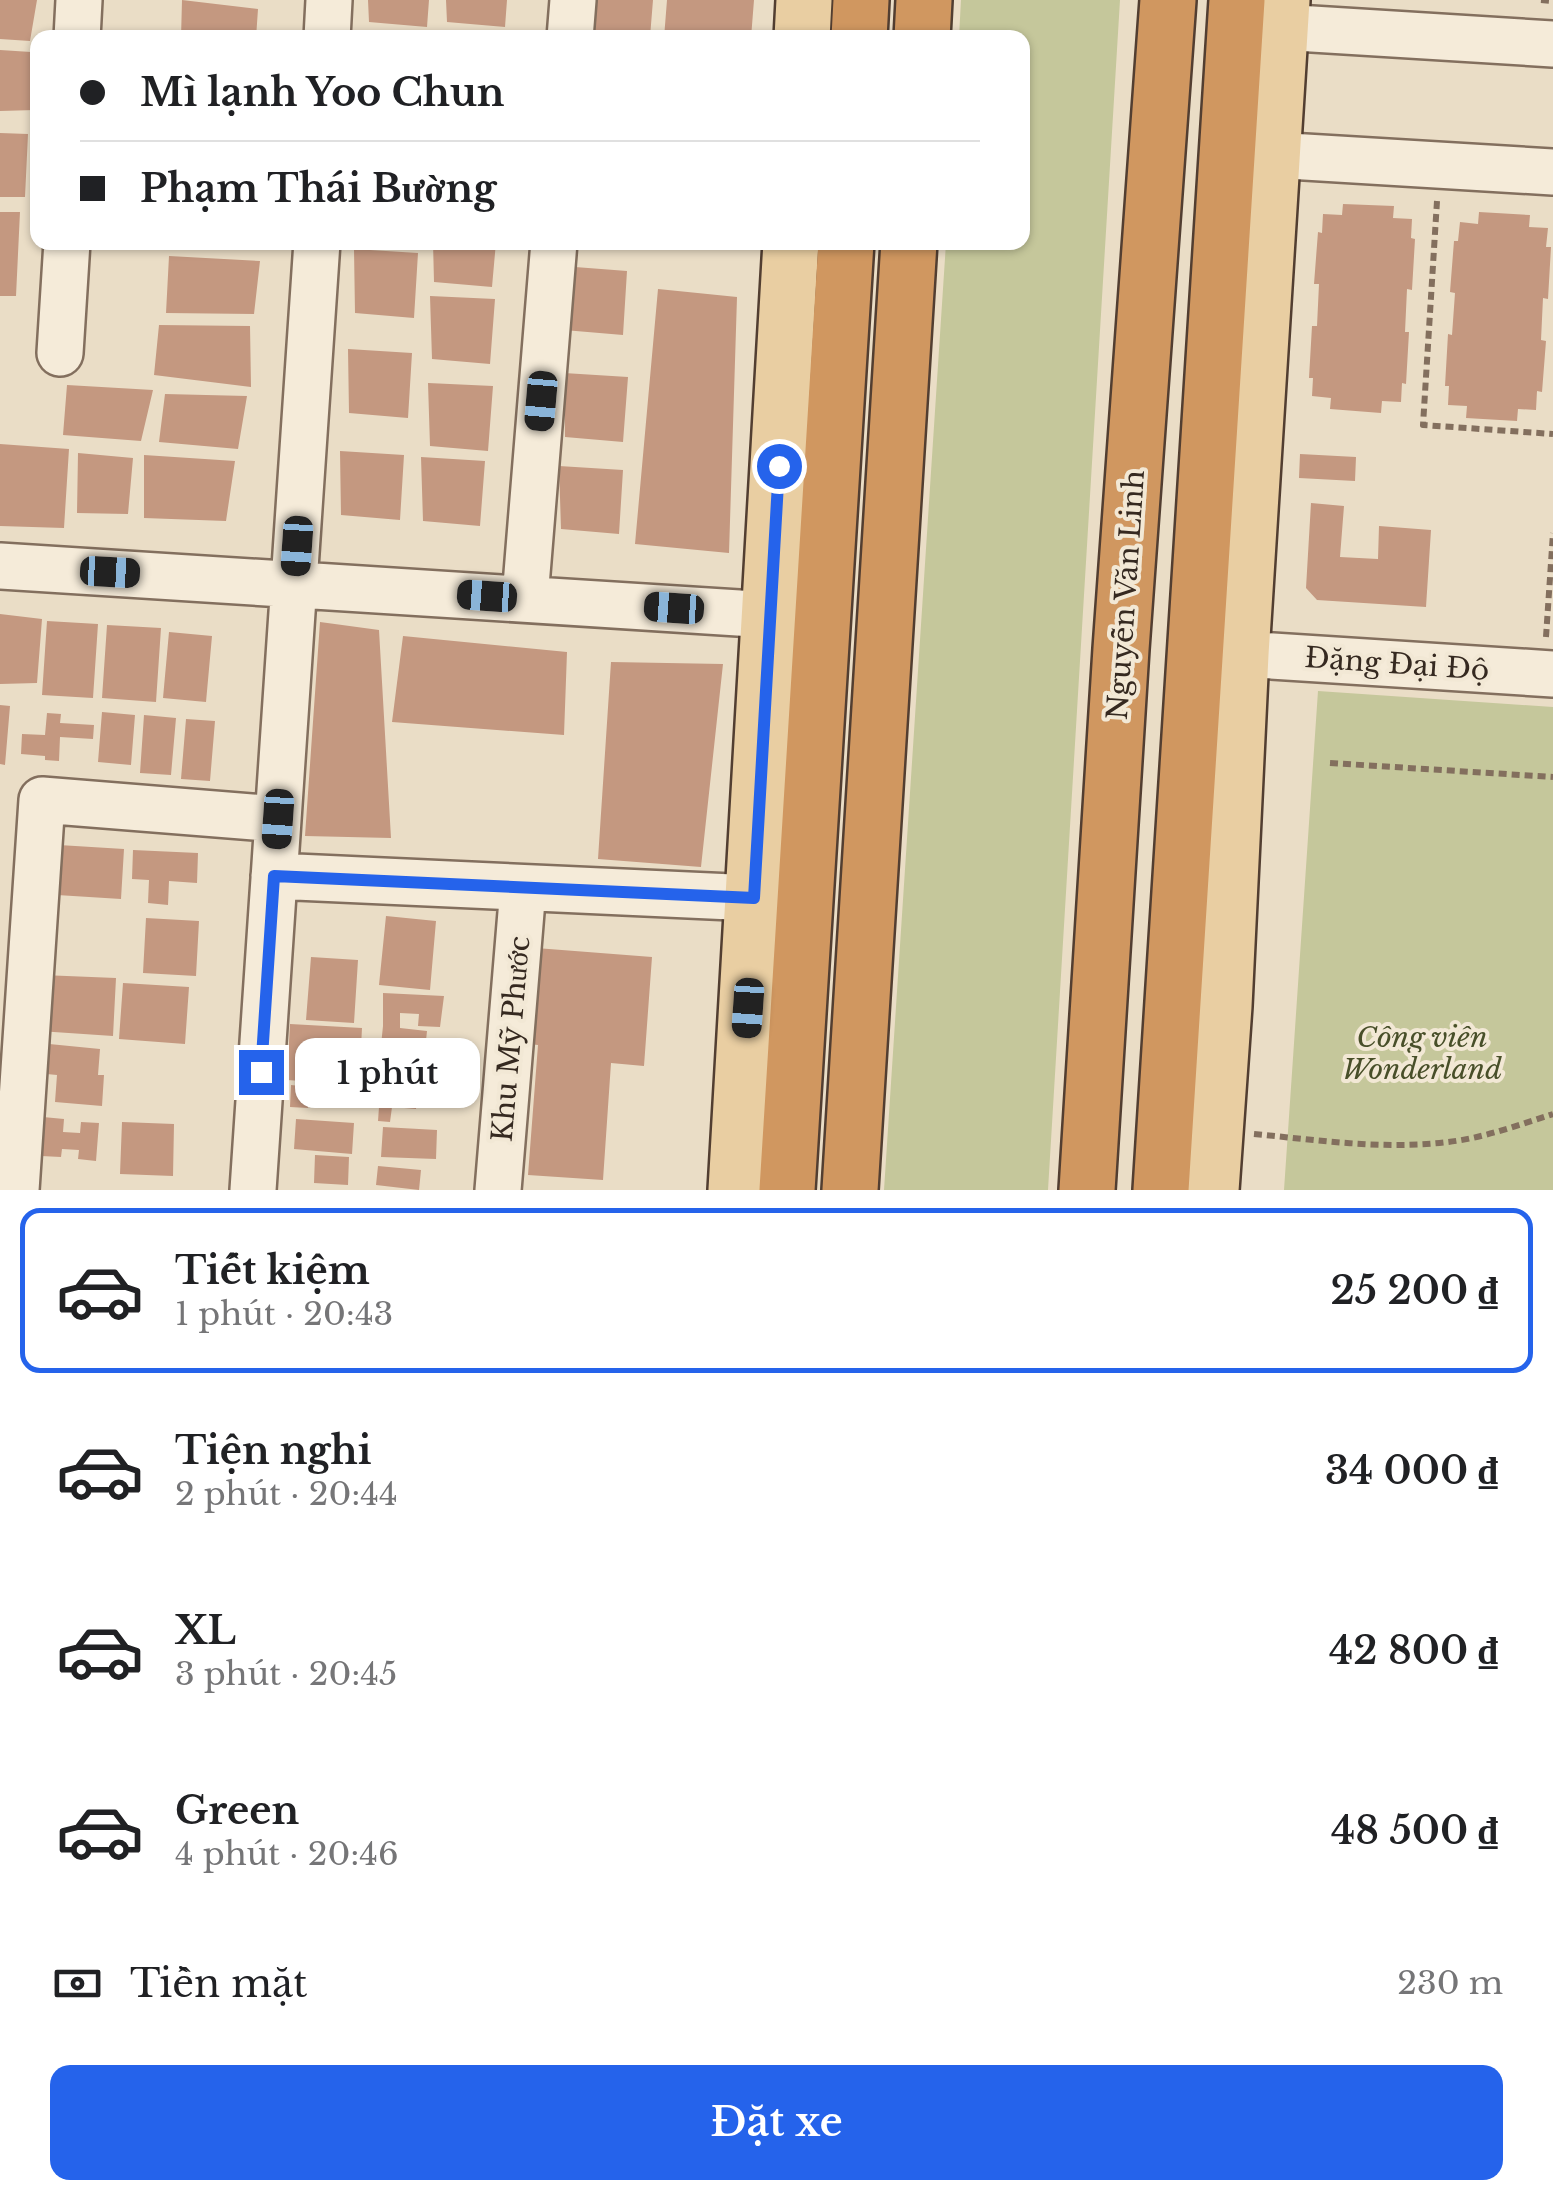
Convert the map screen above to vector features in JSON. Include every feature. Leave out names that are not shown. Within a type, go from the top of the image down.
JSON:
[{"type":"highway","points":[[859,30],[861,0]]},
{"type":"highway","points":[[922,30],[924,0]]},
{"type":"highway","name":"Nguyễn Văn Linh","points":[[1087,1190],[1168,0]]},
{"type":"highway","points":[[1161,1190],[1218,653],[1266,9]]},
{"type":"highway","points":[[788,1190],[846,250]]},
{"type":"highway","points":[[850,1190],[909,250]]},
{"type":"main road","points":[[802,30],[804,0]]},
{"type":"main road","points":[[736,1190],[791,250]]},
{"type":"main road","points":[[1211,1190],[1224,1006],[1218,653]]},
{"type":"street","points":[[77,30],[79,0]]},
{"type":"street","points":[[327,30],[328,0]]},
{"type":"street","points":[[571,30],[573,0]]},
{"type":"street","points":[[1266,9],[1553,44]]},
{"type":"street","points":[[1256,171],[1439,165],[1553,172]]},
{"type":"street","points":[[60,353],[66,250]]},
{"type":"street","points":[[253,1190],[316,250]]},
{"type":"street","points":[[525,598],[553,250]]},
{"type":"street","points":[[0,566],[770,615]]},
{"type":"street","name":"Đặng Đại Độ","points":[[1218,653],[1549,673]]},
{"type":"street","points":[[16,1190],[42,800],[278,819]]},
{"type":"street","points":[[274,876],[754,898]]},
{"type":"street","name":"Khu Mỹ Phước","points":[[498,1190],[523,888]]},
{"type":"path","points":[[1541,0],[1553,1]]},
{"type":"path","points":[[1439,165],[1422,425],[1553,434]]},
{"type":"path","points":[[1549,673],[1553,533]]},
{"type":"path","points":[[1330,764],[1553,777]]},
{"type":"path","points":[[1215,1132],[1367,1144],[1448,1142],[1553,1114]]},
{"type":"green space","points":[[961,0],[1120,0],[1048,1190],[884,1190],[946,250],[1030,250],[1030,30],[959,30]]},
{"type":"green space","name":"Công viên Wonderland","points":[[1318,691],[1553,707],[1553,1190],[1284,1190]]},
{"type":"building","points":[[0,0],[37,0],[30,41],[0,39]]},
{"type":"building","points":[[182,0],[258,9],[257,30],[181,30]]},
{"type":"building","points":[[368,0],[429,0],[427,27],[369,22]]},
{"type":"building","points":[[446,0],[507,0],[505,27],[447,22]]},
{"type":"building","points":[[591,0],[653,0],[651,30],[592,30]]},
{"type":"building","points":[[667,0],[754,0],[752,30],[665,30]]},
{"type":"building","points":[[0,50],[30,52],[30,110],[0,111]]},
{"type":"building","points":[[0,133],[28,134],[25,197],[0,197]]},
{"type":"building","points":[[1343,204],[1394,206],[1393,218],[1412,219],[1411,238],[1415,239],[1412,290],[1407,289],[1406,384],[1402,383],[1401,402],[1382,401],[1381,413],[1330,409],[1331,398],[1312,396],[1313,378],[1309,378],[1312,326],[1317,326],[1319,284],[1314,284],[1318,232],[1322,233],[1323,214],[1342,215]]},
{"type":"building","points":[[0,212],[20,212],[16,296],[0,296]]},
{"type":"building","points":[[1479,212],[1530,215],[1529,227],[1548,228],[1546,247],[1551,247],[1548,299],[1543,298],[1541,340],[1546,341],[1542,392],[1537,391],[1536,410],[1518,409],[1517,421],[1466,418],[1467,406],[1448,405],[1449,386],[1445,386],[1455,293],[1450,292],[1454,241],[1458,241],[1460,222],[1478,224]]},
{"type":"building","points":[[354,250],[418,253],[414,318],[355,313]]},
{"type":"building","points":[[433,250],[495,250],[492,287],[434,282]]},
{"type":"building","points":[[169,256],[260,261],[254,314],[166,313]]},
{"type":"building","points":[[562,266],[627,271],[623,335],[564,330]]},
{"type":"building","points":[[658,289],[737,297],[729,553],[635,544]]},
{"type":"building","points":[[430,296],[495,299],[490,364],[432,359]]},
{"type":"building","points":[[159,325],[250,326],[251,387],[154,375]]},
{"type":"building","points":[[348,349],[412,353],[408,418],[349,413]]},
{"type":"building","points":[[564,373],[628,377],[623,442],[565,437]]},
{"type":"building","points":[[428,383],[493,386],[488,451],[430,446]]},
{"type":"building","points":[[67,385],[153,390],[141,441],[63,435]]},
{"type":"building","points":[[165,394],[247,396],[238,449],[159,442]]},
{"type":"building","points":[[0,444],[69,449],[64,528],[0,526]]},
{"type":"building","points":[[340,451],[404,455],[400,520],[341,515]]},
{"type":"building","points":[[78,453],[133,458],[128,514],[77,513]]},
{"type":"building","points":[[1300,454],[1356,457],[1355,481],[1299,478]]},
{"type":"building","points":[[144,455],[235,461],[226,521],[144,518]]},
{"type":"building","points":[[421,457],[485,461],[480,526],[423,521]]},
{"type":"building","points":[[559,466],[623,470],[619,534],[561,529]]},
{"type":"building","points":[[1311,503],[1344,506],[1340,557],[1378,559],[1379,526],[1431,530],[1426,607],[1317,600],[1306,588]]},
{"type":"building","points":[[0,614],[42,619],[37,683],[0,684]]},
{"type":"building","points":[[47,621],[98,624],[93,698],[42,695]]},
{"type":"building","points":[[320,622],[379,630],[391,838],[305,836]]},
{"type":"building","points":[[107,625],[161,628],[156,702],[102,698]]},
{"type":"building","points":[[169,632],[212,636],[206,702],[163,698]]},
{"type":"building","points":[[403,636],[567,652],[564,735],[392,722]]},
{"type":"building","points":[[611,662],[723,664],[701,867],[598,859]]},
{"type":"building","points":[[0,705],[10,706],[5,765],[0,764]]},
{"type":"building","points":[[102,712],[135,715],[131,765],[98,762]]},
{"type":"building","points":[[47,713],[61,714],[60,723],[94,725],[93,739],[60,737],[59,761],[21,754],[22,734],[45,735]]},
{"type":"building","points":[[144,715],[176,718],[171,775],[140,773]]},
{"type":"building","points":[[186,719],[215,721],[210,781],[181,779]]},
{"type":"building","points":[[59,845],[124,849],[121,899],[57,895]]},
{"type":"building","points":[[133,850],[198,853],[197,883],[169,881],[168,905],[148,903],[149,880],[132,879]]},
{"type":"building","points":[[386,916],[436,921],[430,990],[379,985]]},
{"type":"building","points":[[146,918],[199,921],[196,976],[143,973]]},
{"type":"building","points":[[536,948],[652,957],[644,1066],[611,1063],[603,1180],[528,1175],[538,1045],[529,1044]]},
{"type":"building","points":[[311,957],[358,960],[354,1023],[306,1020]]},
{"type":"building","points":[[42,975],[116,978],[113,1036],[39,1031]]},
{"type":"building","points":[[123,983],[189,987],[185,1044],[119,1039]]},
{"type":"building","points":[[383,993],[444,996],[440,1027],[418,1026],[419,1014],[400,1013],[400,1028],[427,1031],[422,1079],[408,1078],[406,1091],[386,1090],[387,1075],[378,1074]]},
{"type":"building","points":[[290,1024],[362,1028],[359,1085],[287,1080]]},
{"type":"building","points":[[39,1043],[100,1049],[98,1075],[104,1075],[102,1106],[55,1102],[57,1075],[36,1073]]},
{"type":"building","points":[[291,1085],[310,1087],[308,1108],[290,1107]]},
{"type":"building","points":[[380,1093],[417,1096],[416,1109],[392,1107],[390,1122],[378,1121]]},
{"type":"building","points":[[43,1117],[64,1119],[63,1132],[80,1133],[81,1122],[99,1123],[96,1161],[78,1159],[79,1150],[62,1149],[61,1157],[41,1156]]},
{"type":"building","points":[[296,1119],[354,1123],[352,1154],[294,1149]]},
{"type":"building","points":[[122,1122],[174,1124],[173,1176],[120,1174]]},
{"type":"building","points":[[383,1127],[437,1130],[436,1159],[381,1157]]},
{"type":"building","points":[[315,1155],[349,1157],[348,1185],[314,1183]]},
{"type":"building","points":[[378,1166],[421,1170],[419,1190],[376,1185]]},
{"type":"route","points":[[261,1072],[274,876],[754,898],[779,466]]}]
